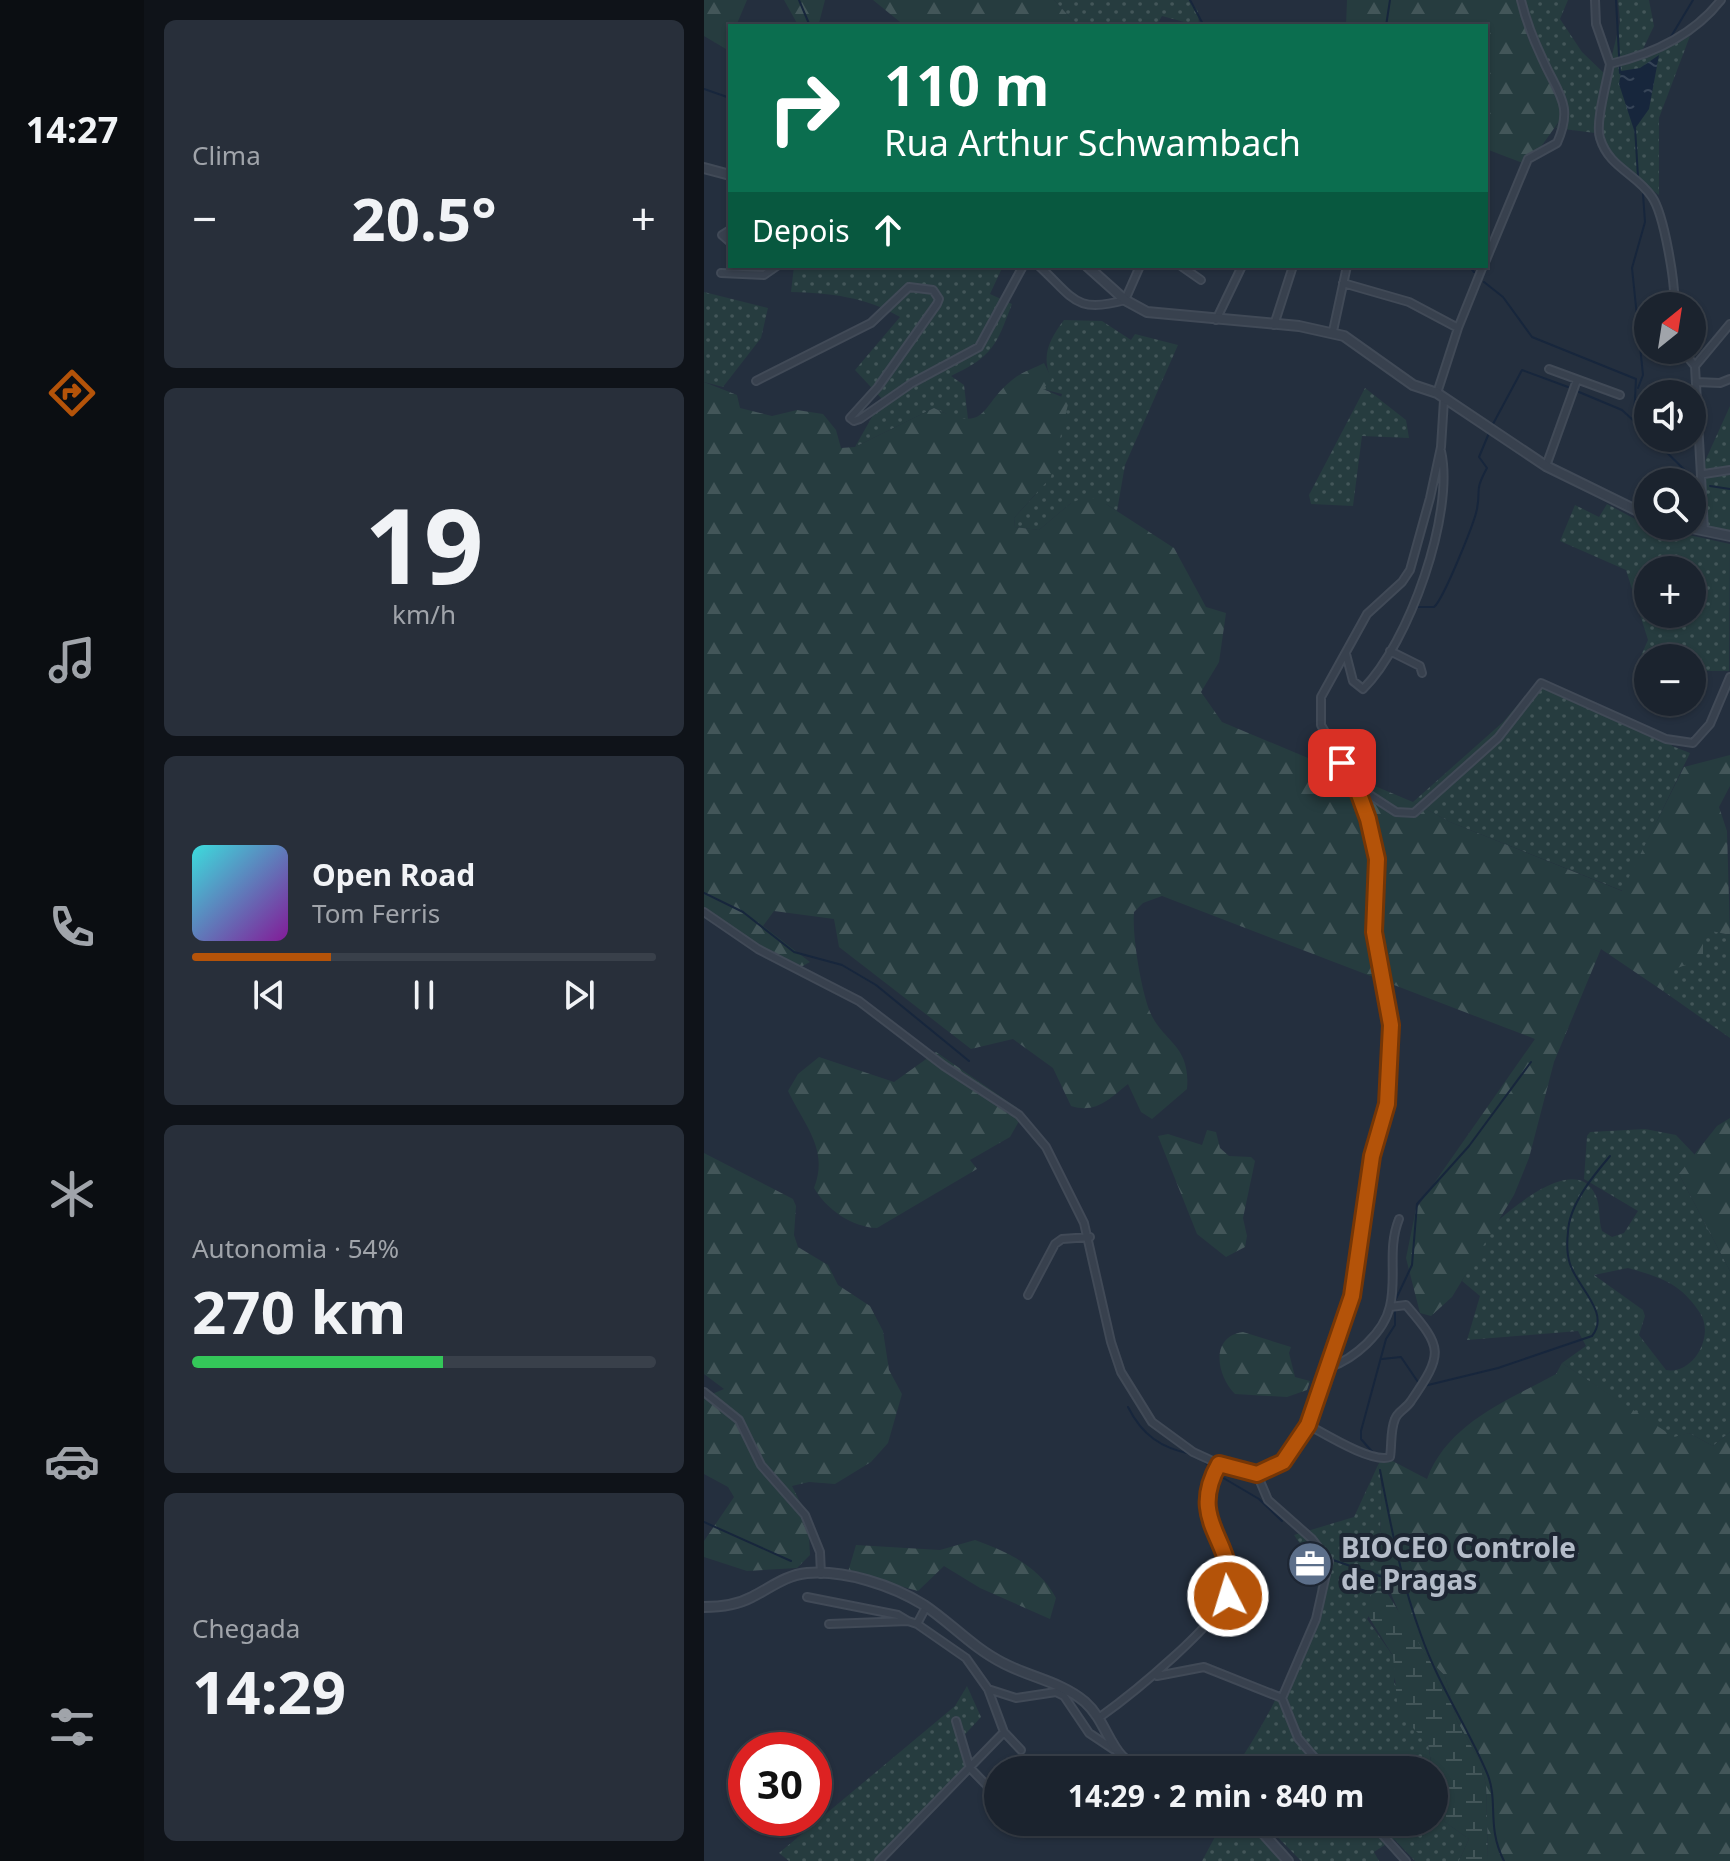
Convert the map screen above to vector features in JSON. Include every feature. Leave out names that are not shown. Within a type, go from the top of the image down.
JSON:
[{"type":"street","points":[[1489,242],[1528,159],[1557,143],[1565,109],[1562,95],[1531,35],[1521,0]]},
{"type":"street","points":[[1595,0],[1596,24],[1610,64],[1599,134],[1609,160],[1644,188],[1657,205],[1675,277],[1674,292]]},
{"type":"street","points":[[1610,64],[1648,55],[1705,21],[1721,0]]},
{"type":"street","points":[[704,168],[728,174]]},
{"type":"street","points":[[721,273],[764,275],[774,268]]},
{"type":"street","points":[[756,381],[871,323],[909,287],[933,290],[939,299],[937,304],[878,387],[850,418],[854,421],[860,419],[912,383],[979,347],[1022,268]]},
{"type":"street","points":[[1041,268],[1081,304],[1098,308],[1125,300],[1139,268]]},
{"type":"street","points":[[1089,268],[1125,300],[1161,316],[1333,331],[1361,347],[1413,385],[1440,397],[1546,466],[1634,509]]},
{"type":"street","points":[[1184,268],[1201,280]]},
{"type":"street","points":[[1216,320],[1241,268]]},
{"type":"street","points":[[1274,325],[1292,268]]},
{"type":"street","points":[[1333,331],[1347,268]]},
{"type":"street","points":[[1346,654],[1353,681],[1363,689],[1390,651],[1418,598],[1433,548],[1445,487],[1440,397],[1458,328],[1482,268]]},
{"type":"street","points":[[1343,283],[1395,296],[1458,328]]},
{"type":"street","points":[[1696,380],[1695,366],[1730,324]]},
{"type":"street","points":[[1549,369],[1620,395]]},
{"type":"street","points":[[1706,382],[1720,383],[1730,379]]},
{"type":"street","points":[[1546,466],[1577,380]]},
{"type":"street","points":[[704,912],[758,949],[859,1001],[944,1066],[1019,1115],[1046,1147],[1090,1237],[1111,1342],[1121,1372],[1152,1422],[1193,1452],[1219,1464],[1257,1474],[1283,1462],[1308,1425],[1352,1296],[1372,1156],[1391,1083],[1391,1025],[1374,932],[1377,859],[1374,838],[1356,786],[1321,725],[1321,697],[1367,614],[1402,582],[1410,570],[1441,447]]},
{"type":"street","points":[[1706,474],[1730,470]]},
{"type":"street","points":[[1706,531],[1730,536]]},
{"type":"street","points":[[1390,651],[1420,666],[1422,673]]},
{"type":"street","points":[[1356,786],[1396,812],[1414,813],[1498,738],[1541,683],[1666,739],[1693,743],[1710,724],[1730,677]]},
{"type":"street","points":[[1330,1367],[1346,1361],[1372,1337],[1390,1307],[1391,1240],[1399,1219]]},
{"type":"street","points":[[1028,1295],[1055,1244],[1062,1239],[1090,1237]]},
{"type":"street","points":[[1308,1425],[1356,1450],[1382,1459],[1390,1457],[1396,1416],[1409,1406],[1432,1366],[1437,1348],[1431,1334],[1406,1305],[1390,1307]]},
{"type":"street","points":[[704,1392],[739,1420],[761,1465],[805,1515],[820,1552],[821,1574]]},
{"type":"street","points":[[1100,1717],[1155,1677],[1228,1596],[1230,1570],[1211,1527],[1206,1499],[1209,1482],[1219,1464]]},
{"type":"street","points":[[1257,1474],[1268,1500],[1312,1539],[1329,1561],[1316,1619],[1282,1698],[1298,1738],[1313,1756]]},
{"type":"street","points":[[704,1607],[751,1598],[790,1577],[821,1574],[859,1578],[926,1607],[1001,1663],[1072,1692],[1100,1717],[1113,1749]]},
{"type":"street","points":[[807,1597],[898,1615],[917,1624],[966,1658],[988,1689],[1004,1732],[1021,1750]]},
{"type":"street","points":[[917,1624],[926,1607]]},
{"type":"street","points":[[829,1624],[908,1621]]},
{"type":"street","points":[[1155,1677],[1204,1667],[1282,1698]]},
{"type":"street","points":[[988,1689],[1016,1698],[1056,1692],[1064,1696],[1089,1733],[1119,1756]]},
{"type":"street","points":[[956,1721],[970,1768],[984,1782]]},
{"type":"street","points":[[879,1861],[1004,1732]]},
{"type":"street","points":[[1266,1836],[1288,1861]]},
{"type":"street","points":[[1384,1836],[1406,1861]]},
{"type":"green space","points":[[704,0],[747,0],[737,24],[728,24],[726,49],[704,36]]},
{"type":"green space","points":[[784,0],[825,0],[819,23],[797,24]]},
{"type":"green space","points":[[873,0],[1054,0],[1076,24],[903,24]]},
{"type":"green space","points":[[1054,0],[1189,0],[1198,11],[1199,24],[1162,16],[1157,24],[1076,24]]},
{"type":"green space","points":[[1347,0],[1519,0],[1529,40],[1558,96],[1560,120],[1528,165],[1488,150],[1488,24],[1346,24]]},
{"type":"green space","points":[[1519,0],[1568,0],[1560,19],[1582,52],[1607,76],[1620,22],[1618,0],[1649,0],[1654,26],[1643,49],[1664,47],[1690,36],[1659,118],[1659,195],[1609,160],[1595,133],[1556,128],[1560,120],[1556,105]]},
{"type":"green space","points":[[794,268],[1002,268],[990,294],[1012,304],[997,340],[985,356],[951,376],[964,385],[968,419],[959,420],[934,408],[855,447],[882,399],[855,370],[900,317],[847,297],[791,292]]},
{"type":"green space","points":[[704,292],[768,308],[761,338],[723,387],[704,382]]},
{"type":"green space","points":[[1064,320],[1102,321],[1131,340],[1135,334],[1178,345],[1125,465],[1117,511],[1106,504],[1071,503],[1039,530],[1015,527],[1014,518],[1035,495],[1062,394],[1042,389],[1051,379],[1047,363],[1048,348]]},
{"type":"green space","points":[[1044,363],[1052,379],[1043,389],[1069,400],[1051,477],[1014,518],[1015,527],[1039,530],[1071,503],[1088,496],[1106,504],[1174,548],[1206,607],[1226,613],[1219,662],[1201,692],[1222,722],[1413,802],[1450,822],[1622,891],[1684,767],[1730,755],[1730,786],[1719,807],[1727,831],[1730,935],[1703,929],[1703,958],[1670,971],[1670,982],[1663,991],[1601,949],[1554,1062],[1529,1158],[1514,1195],[1452,1297],[1431,1316],[1420,1313],[1406,1258],[1416,1209],[1535,1039],[1162,896],[1143,903],[1134,912],[1136,948],[1150,1012],[1185,1063],[1187,1089],[1152,1119],[1141,1112],[1128,1084],[1102,1104],[1080,1108],[1071,1106],[1053,1068],[1013,1039],[971,1049],[839,947],[834,919],[774,911],[763,926],[810,962],[797,969],[784,968],[704,909],[704,382],[737,395],[740,408],[772,416],[797,410],[823,414],[836,430],[841,448],[855,447],[934,408],[952,416],[975,418],[1016,377]]},
{"type":"green space","points":[[1365,388],[1406,420],[1409,438],[1362,436],[1353,506],[1311,504],[1309,495]]},
{"type":"green space","points":[[1730,406],[1730,533],[1706,527],[1706,468],[1702,468]]},
{"type":"green space","points":[[1607,504],[1634,518],[1634,540],[1706,539],[1730,544],[1729,671],[1706,671],[1706,644],[1646,644],[1644,628],[1706,628],[1706,556],[1634,556],[1634,595],[1626,570],[1560,541],[1575,505],[1599,517]]},
{"type":"green space","points":[[1538,681],[1671,737],[1672,746],[1690,753],[1623,891],[1450,822],[1413,802],[1503,722]]},
{"type":"green space","points":[[1702,928],[1730,935],[1730,1038],[1663,991],[1670,982],[1670,971]]},
{"type":"green space","points":[[936,1052],[1020,1110],[1022,1116],[1010,1137],[970,1160],[977,1169],[877,1228],[850,1221],[826,1203],[814,1188],[819,1162],[817,1150],[788,1091],[798,1074],[819,1057],[894,1082]]},
{"type":"green space","points":[[1730,1118],[1730,1271],[1679,1174],[1717,1126]]},
{"type":"green space","points":[[1645,1129],[1676,1135],[1695,1155],[1679,1174],[1730,1271],[1730,1432],[1713,1446],[1689,1433],[1674,1438],[1562,1363],[1586,1346],[1578,1331],[1467,1340],[1480,1296],[1462,1281],[1491,1230],[1521,1202],[1562,1181],[1575,1179],[1586,1183],[1597,1198],[1602,1231],[1612,1237],[1624,1233],[1638,1211],[1584,1179],[1587,1136],[1590,1132]],"holes":[[[1628,1268],[1659,1278],[1677,1288],[1700,1313],[1704,1322],[1703,1342],[1699,1352],[1685,1366],[1666,1370],[1639,1335],[1645,1316],[1643,1310],[1594,1275]]]},
{"type":"green space","points":[[1207,1130],[1216,1132],[1220,1148],[1229,1156],[1251,1157],[1255,1161],[1243,1218],[1247,1236],[1245,1247],[1226,1257],[1197,1234],[1158,1136],[1168,1134],[1202,1145]]},
{"type":"green space","points":[[704,1153],[793,1199],[796,1206],[794,1235],[798,1247],[828,1265],[838,1285],[870,1306],[883,1331],[889,1370],[902,1394],[888,1443],[871,1462],[835,1484],[809,1482],[792,1486],[808,1518],[810,1555],[797,1568],[747,1571],[704,1557],[704,1541],[734,1497],[728,1487],[704,1474],[704,1392],[712,1394],[724,1389],[704,1374]]},
{"type":"green space","points":[[1243,1332],[1291,1347],[1289,1353],[1295,1377],[1310,1381],[1307,1390],[1287,1397],[1235,1394],[1221,1368],[1221,1349],[1232,1335]]},
{"type":"green space","points":[[1562,1363],[1674,1437],[1689,1433],[1713,1446],[1730,1432],[1730,1861],[1488,1861],[1486,1785],[1481,1763],[1457,1721],[1445,1676],[1429,1660],[1400,1615],[1379,1565],[1382,1483],[1378,1465],[1383,1456],[1427,1479],[1449,1443],[1464,1428],[1499,1404],[1556,1374]]},
{"type":"green space","points":[[1378,1465],[1382,1497],[1380,1556],[1388,1589],[1384,1588],[1367,1619],[1393,1656],[1397,1667],[1394,1682],[1428,1743],[1430,1756],[1243,1756],[1298,1653],[1315,1604],[1318,1585],[1316,1571],[1294,1535],[1354,1517]]},
{"type":"green space","points":[[975,1540],[1011,1555],[1041,1577],[1056,1598],[1050,1619],[980,1588],[944,1566],[918,1591],[848,1572],[856,1545],[940,1550]]},
{"type":"green space","points":[[1384,1588],[1429,1660],[1445,1676],[1457,1721],[1481,1763],[1486,1785],[1488,1861],[1459,1861],[1469,1839],[1448,1824],[1448,1756],[1430,1756],[1428,1743],[1404,1719],[1397,1702],[1393,1656],[1364,1609],[1374,1589]]},
{"type":"green space","points":[[967,1686],[981,1717],[959,1741],[966,1767],[877,1861],[789,1861],[779,1853],[799,1836],[832,1836],[832,1809],[955,1706]]},
{"type":"green space","points":[[1448,1824],[1469,1839],[1459,1861],[1415,1861],[1394,1839],[1374,1852],[1379,1861],[1301,1861],[1277,1836],[1448,1836]]},
{"type":"green space","points":[[1215,1836],[1261,1836],[1285,1861],[1202,1861]]},
{"type":"water","points":[[1659,55],[1649,109],[1634,130],[1619,84],[1621,71],[1640,68]]},
{"type":"waterway","points":[[799,0],[809,24]]},
{"type":"waterway","points":[[1190,0],[1203,24]]},
{"type":"waterway","points":[[1386,24],[1390,0]]},
{"type":"waterway","points":[[1616,0],[1620,73]]},
{"type":"waterway","points":[[1669,40],[1693,0]]},
{"type":"waterway","points":[[704,89],[728,97]]},
{"type":"waterway","points":[[1635,127],[1638,177]]},
{"type":"waterway","points":[[1641,380],[1632,268],[1645,222],[1643,194]]},
{"type":"waterway","points":[[1471,268],[1474,272]]},
{"type":"waterway","points":[[1484,282],[1503,297],[1532,337],[1636,380]]},
{"type":"waterway","points":[[1493,424],[1522,370],[1568,387]]},
{"type":"waterway","points":[[1579,392],[1622,410],[1634,421]]},
{"type":"waterway","points":[[1415,607],[1434,607],[1458,561],[1477,509],[1479,486],[1487,468],[1479,457],[1489,433]]},
{"type":"waterway","points":[[1666,452],[1683,468]]},
{"type":"waterway","points":[[1710,486],[1730,489]]},
{"type":"waterway","points":[[704,893],[743,912],[794,952],[842,965],[876,985],[969,1061]]},
{"type":"waterway","points":[[1396,1299],[1412,1265],[1417,1204],[1469,1146],[1531,1062]]},
{"type":"waterway","points":[[1424,1386],[1498,1368],[1592,1336],[1598,1318],[1570,1264],[1568,1232],[1577,1201],[1610,1156]]},
{"type":"waterway","points":[[1375,1455],[1361,1439],[1361,1431],[1386,1339],[1395,1325],[1395,1311]]},
{"type":"waterway","points":[[1382,1359],[1401,1357],[1418,1382]]},
{"type":"waterway","points":[[1128,1407],[1146,1433],[1154,1439],[1191,1454]]},
{"type":"waterway","points":[[1201,1459],[1213,1469]]},
{"type":"waterway","points":[[1380,1470],[1414,1615],[1436,1671],[1487,1773],[1495,1836],[1504,1861]]},
{"type":"waterway","points":[[1220,1476],[1259,1499],[1282,1521]]},
{"type":"waterway","points":[[704,1522],[791,1561]]},
{"type":"waterway","points":[[1333,1560],[1403,1584]]},
{"type":"place","name":"BIOCEO Controle de Pragas","points":[[1310,1564]]},
{"type":"route","points":[[1228,1596],[1230,1570],[1211,1527],[1206,1499],[1209,1482],[1219,1464],[1257,1474],[1283,1462],[1308,1425],[1352,1296],[1360,1262],[1362,1224],[1370,1191],[1374,1144],[1391,1083],[1391,1025],[1374,932],[1377,859],[1374,838],[1356,786],[1342,763]]}]
